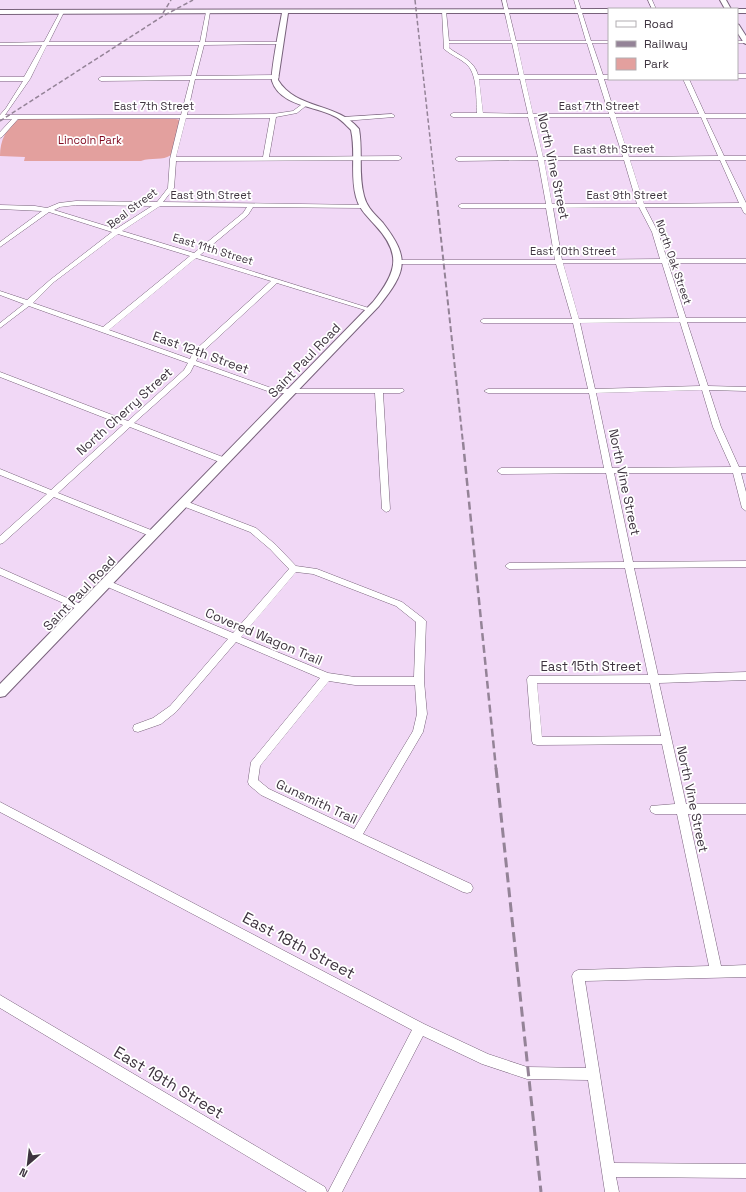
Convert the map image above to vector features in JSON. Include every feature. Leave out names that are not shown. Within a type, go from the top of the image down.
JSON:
[{"type":"main road","points":[[0,12],[608,11]]},
{"type":"main road","points":[[284,12],[275,80],[280,90],[290,98],[337,115],[355,129],[357,136],[358,184],[363,206],[380,226],[393,245],[400,262]]},
{"type":"main road","points":[[738,28],[746,42]]},
{"type":"main road","name":"Saint Paul Road","points":[[0,692],[370,310],[391,287],[400,262]]},
{"type":"street","name":"North Vine Street","points":[[504,0],[541,160],[559,261],[576,321],[592,391],[716,971]]},
{"type":"street","name":"North Oak Street","points":[[576,0],[642,205],[655,232],[684,319],[717,427],[736,470],[746,508]]},
{"type":"street","points":[[444,11],[447,49],[473,68],[477,77],[480,116]]},
{"type":"street","points":[[0,117],[8,109],[27,79],[62,12]]},
{"type":"street","name":"Beal Street","points":[[0,326],[52,281],[117,231],[157,205],[171,188],[173,159],[202,43],[208,12]]},
{"type":"street","points":[[446,42],[608,42]]},
{"type":"street","points":[[0,44],[280,43]]},
{"type":"street","points":[[101,79],[276,77]]},
{"type":"street","points":[[477,77],[608,77]]},
{"type":"street","points":[[0,79],[27,79]]},
{"type":"street","points":[[686,80],[746,212]]},
{"type":"street","name":"East 7th Street","points":[[0,117],[273,116],[295,112],[305,104]]},
{"type":"street","name":"East 7th Street","points":[[453,115],[746,116]]},
{"type":"street","points":[[0,136],[16,116]]},
{"type":"street","points":[[266,159],[273,116]]},
{"type":"street","points":[[344,120],[392,116]]},
{"type":"street","points":[[173,159],[399,158]]},
{"type":"street","name":"East 8th Street","points":[[458,159],[541,160],[746,158]]},
{"type":"street","name":"East 9th Street","points":[[0,245],[48,210],[59,205],[76,203],[363,206]]},
{"type":"street","points":[[104,330],[246,214],[252,205]]},
{"type":"street","name":"East 9th Street","points":[[461,206],[744,205]]},
{"type":"street","points":[[0,207],[48,210]]},
{"type":"street","name":"East 11th Street","points":[[48,210],[370,310]]},
{"type":"street","name":"East 10th Street","points":[[400,262],[746,260]]},
{"type":"street","name":"North Cherry Street","points":[[0,541],[187,371],[196,354],[277,280]]},
{"type":"street","name":"East 12th Street","points":[[0,293],[273,391],[400,391]]},
{"type":"street","points":[[484,321],[684,319],[746,320]]},
{"type":"street","points":[[0,374],[225,460]]},
{"type":"street","points":[[488,391],[592,391],[705,388],[746,389]]},
{"type":"street","points":[[379,391],[386,509]]},
{"type":"street","points":[[501,471],[746,470]]},
{"type":"street","points":[[0,472],[153,534]]},
{"type":"street","points":[[183,503],[253,530],[273,547],[294,569],[314,571],[399,604],[421,621],[419,681],[422,714],[418,732],[356,836]]},
{"type":"street","points":[[509,566],[746,564]]},
{"type":"street","points":[[138,728],[157,721],[173,709],[236,638],[294,569]]},
{"type":"street","points":[[0,571],[82,608]]},
{"type":"street","name":"Covered Wagon Trail","points":[[106,583],[327,677],[355,681],[419,681]]},
{"type":"street","name":"East 15th Street","points":[[667,740],[537,741],[532,680],[654,679],[746,676]]},
{"type":"street","name":"Gunsmith Trail","points":[[327,677],[255,765],[253,782],[265,792],[467,888]]},
{"type":"street","name":"East 18th Street","points":[[0,807],[420,1028],[486,1060],[527,1073],[594,1074]]},
{"type":"street","points":[[654,809],[746,810]]},
{"type":"street","points":[[612,1192],[610,1170],[578,976],[746,971]]},
{"type":"street","name":"East 19th Street","points":[[0,1001],[320,1192]]},
{"type":"street","points":[[335,1192],[420,1028]]},
{"type":"street","points":[[610,1170],[746,1171]]},
{"type":"green space","name":"Lincoln Park","points":[[19,119],[180,120],[171,155],[168,157],[141,161],[24,161],[25,157],[0,156],[1,145],[7,130]]},
{"type":"railway","points":[[163,13],[171,0]]},
{"type":"railway","points":[[0,121],[163,16],[193,0]]},
{"type":"railway","points":[[415,0],[436,193]]},
{"type":"railway","points":[[436,192],[463,443]]},
{"type":"railway","points":[[463,442],[496,769]]},
{"type":"railway","points":[[496,768],[541,1192]]}]
